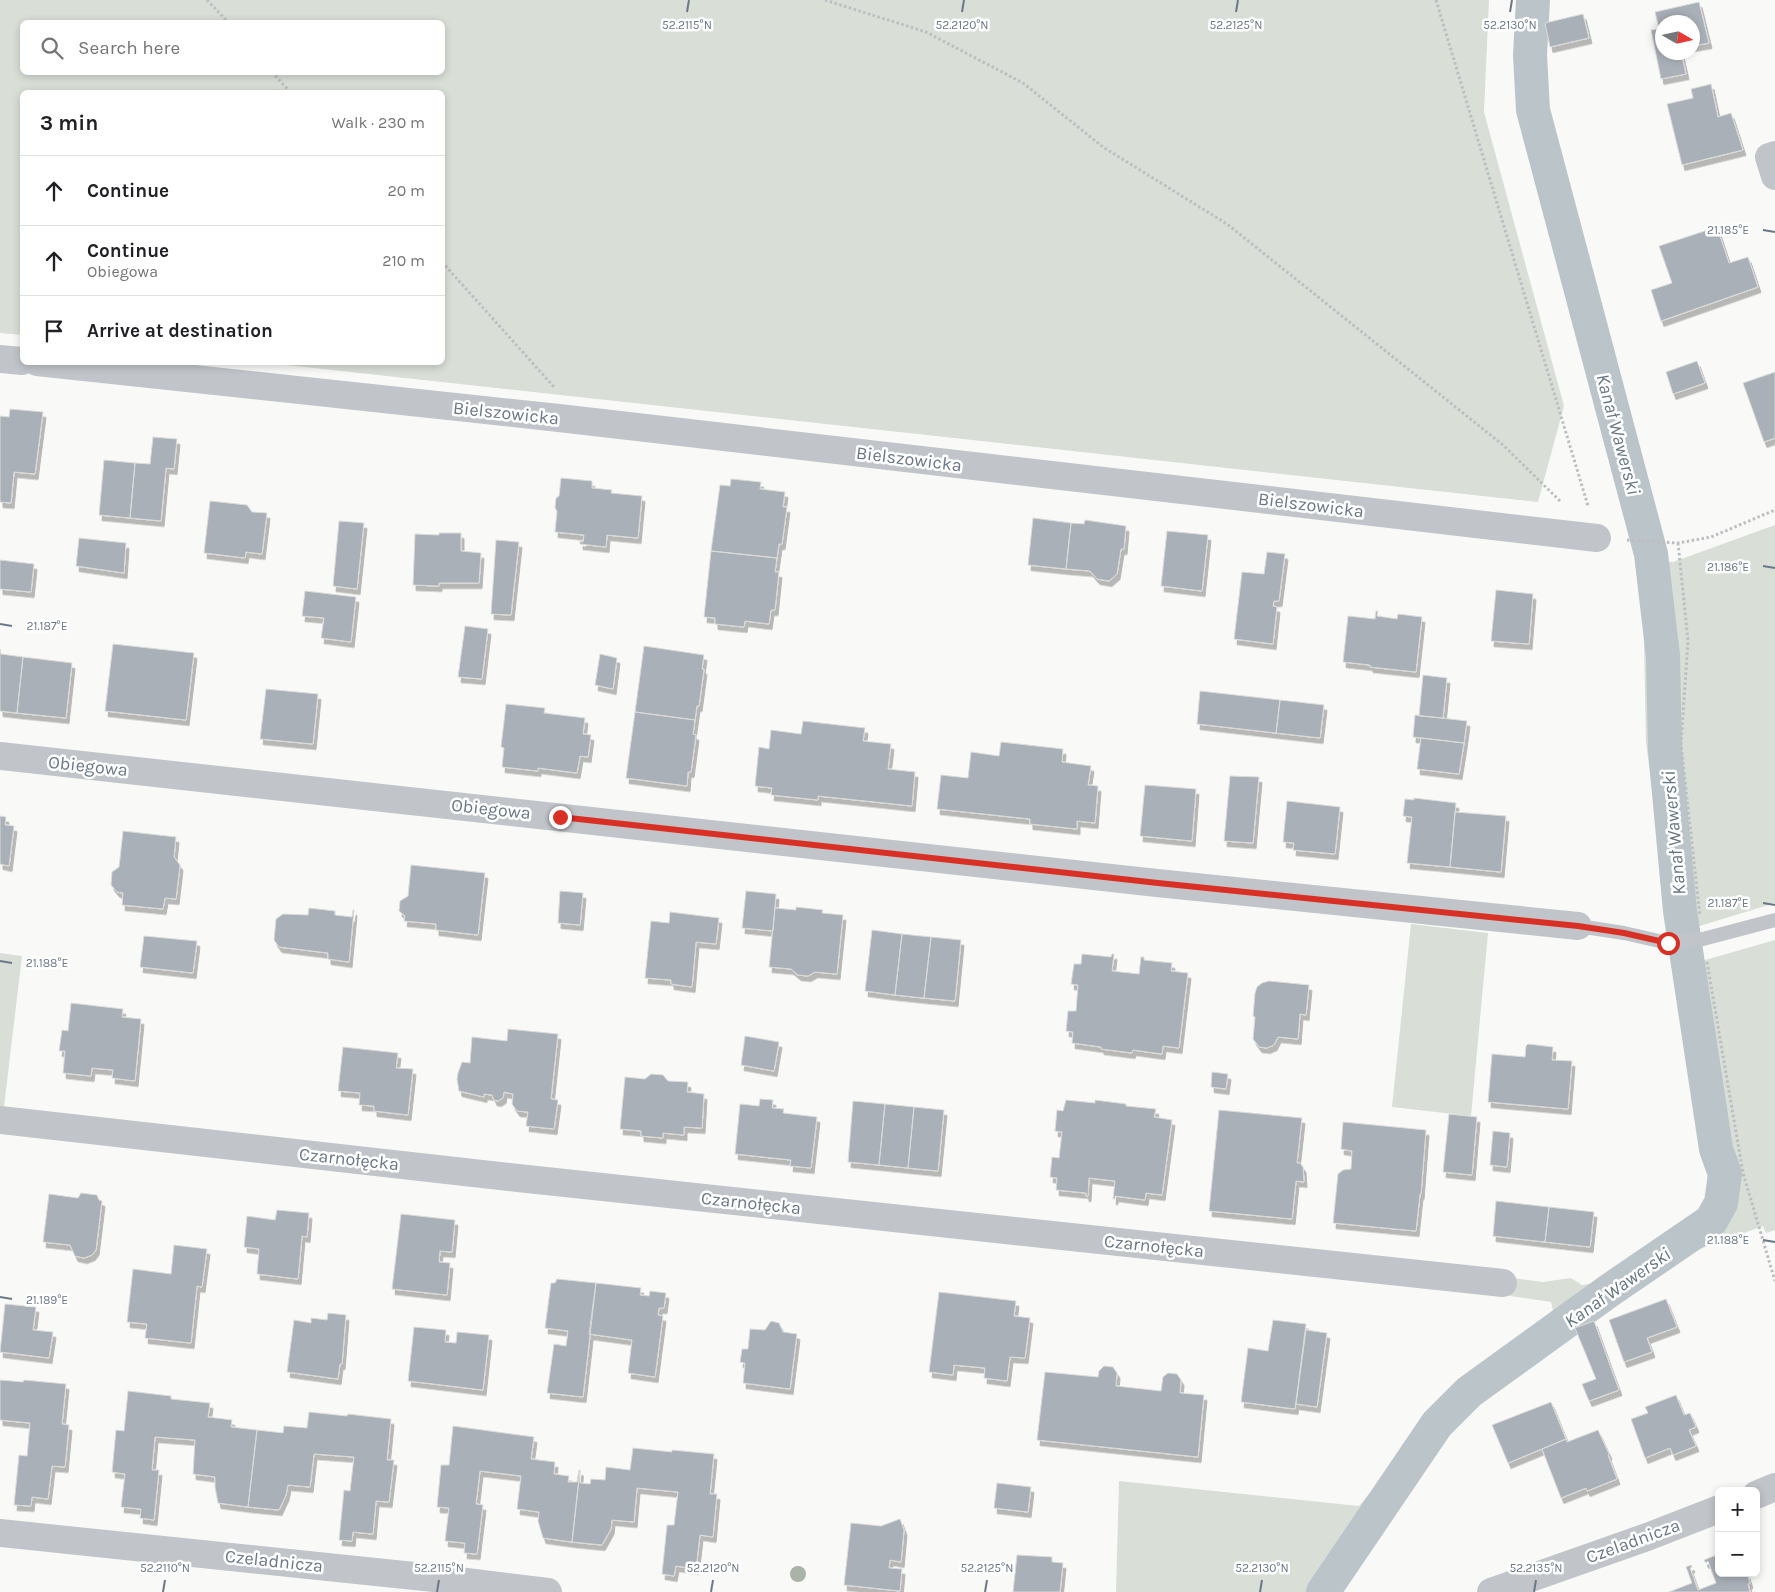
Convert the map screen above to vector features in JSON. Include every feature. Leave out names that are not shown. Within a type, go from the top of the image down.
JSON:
[{"type":"street","points":[[1775,155],[1769,157],[1775,176]]},
{"type":"street","points":[[0,358],[20,361]]},
{"type":"street","name":"Bielszowicka","points":[[65,365],[559,418],[1597,538]]},
{"type":"street","name":"Obiegowa","points":[[0,756],[1158,883],[1578,926]]},
{"type":"street","name":"Czarnołęcka","points":[[0,1120],[528,1179],[1503,1283]]},
{"type":"street","points":[[1760,1493],[1775,1487]]},
{"type":"street","name":"Czeladnicza","points":[[1491,1592],[1715,1511]]},
{"type":"street","name":"Czeladnicza","points":[[0,1533],[443,1579],[548,1592]]},
{"type":"lane","points":[[1578,926],[1624,933],[1668,943],[1703,939],[1775,920]]},
{"type":"path","points":[[208,0],[226,20]]},
{"type":"path","points":[[825,0],[926,32],[1023,83],[1103,147],[1227,224],[1503,445],[1563,505]]},
{"type":"path","points":[[1436,0],[1597,538],[1678,543],[1711,536],[1775,510]]},
{"type":"path","points":[[275,75],[288,90]]},
{"type":"path","points":[[445,265],[562,395],[559,418]]},
{"type":"path","points":[[1678,543],[1688,641],[1681,744],[1703,939],[1742,1173],[1775,1281]]},
{"type":"shaded area","points":[[0,0],[1489,0],[1484,112],[1564,406],[1538,502],[286,365],[445,365],[445,90],[20,90],[20,335],[0,333]]},
{"type":"shaded area","points":[[1775,525],[1775,903],[1693,928],[1670,932],[1646,742],[1643,600],[1637,559],[1673,562]]},
{"type":"shaded area","points":[[1411,924],[1488,933],[1471,1116],[1392,1107]]},
{"type":"shaded area","points":[[1775,940],[1775,1230],[1766,1233],[1763,1226],[1673,1259],[1575,1328],[1461,1415],[1446,1431],[1333,1592],[1116,1592],[1119,1481],[1359,1506],[1462,1381],[1554,1315],[1551,1302],[1510,1296],[1512,1278],[1543,1282],[1571,1278],[1582,1285],[1610,1281],[1707,1204],[1714,1187],[1711,1156],[1673,954],[1696,951],[1698,962]]},
{"type":"shaded area","points":[[0,953],[22,956],[4,1107],[0,1106]]},
{"type":"building","points":[[1699,2],[1709,43],[1700,45],[1700,15],[1656,15],[1655,12]]},
{"type":"building","points":[[1583,14],[1589,38],[1550,47],[1545,23]]},
{"type":"building","points":[[1651,30],[1655,30],[1655,50]]},
{"type":"building","points":[[1657,60],[1683,60],[1686,74],[1661,79]]},
{"type":"building","points":[[1711,84],[1718,117],[1731,113],[1743,150],[1682,165],[1667,104],[1693,98],[1691,89]]},
{"type":"building","points":[[1717,227],[1729,263],[1748,257],[1758,287],[1661,321],[1651,290],[1672,283],[1659,246]]},
{"type":"building","points":[[1697,361],[1705,383],[1673,394],[1666,372]]},
{"type":"building","points":[[1775,372],[1775,438],[1764,442],[1743,383]]},
{"type":"building","points":[[10,409],[43,412],[35,474],[14,472],[11,503],[0,502],[0,416],[9,417]]},
{"type":"building","points":[[153,437],[177,439],[174,469],[166,468],[161,521],[130,518],[135,463],[150,464]]},
{"type":"building","points":[[104,460],[135,463],[130,518],[99,515]]},
{"type":"building","points":[[561,478],[592,481],[592,488],[612,490],[611,493],[642,496],[638,538],[607,535],[606,547],[580,544],[580,541],[583,542],[584,535],[555,532],[556,498],[559,496]]},
{"type":"building","points":[[731,479],[761,482],[760,489],[785,492],[783,507],[787,507],[782,544],[779,544],[777,558],[711,551],[720,485],[730,486]]},
{"type":"building","points":[[210,501],[247,505],[252,512],[267,513],[262,554],[246,552],[245,558],[204,553]]},
{"type":"building","points":[[1033,518],[1071,523],[1066,569],[1028,565]]},
{"type":"building","points":[[1085,520],[1126,526],[1124,549],[1121,549],[1117,574],[1109,581],[1097,579],[1090,571],[1066,569],[1071,523],[1084,524]]},
{"type":"building","points":[[339,521],[364,523],[357,589],[333,586]]},
{"type":"building","points":[[1167,531],[1208,535],[1202,591],[1161,586]]},
{"type":"building","points":[[439,533],[461,533],[461,551],[481,553],[479,583],[439,583],[439,586],[413,585],[415,534],[439,535]]},
{"type":"building","points":[[79,538],[126,543],[124,573],[76,566]]},
{"type":"building","points":[[496,540],[519,542],[511,615],[491,614]]},
{"type":"building","points":[[711,551],[777,558],[775,572],[779,572],[775,610],[771,610],[769,624],[745,621],[744,627],[715,624],[715,618],[704,617]]},
{"type":"building","points":[[1267,552],[1285,554],[1279,601],[1274,601],[1273,606],[1277,607],[1273,644],[1234,639],[1242,572],[1264,574]]},
{"type":"building","points":[[0,560],[34,564],[31,592],[0,589]]},
{"type":"building","points":[[1496,590],[1533,594],[1529,644],[1491,641]]},
{"type":"building","points":[[305,591],[356,597],[351,642],[321,638],[324,618],[302,616]]},
{"type":"building","points":[[1376,611],[1378,611],[1377,616],[1397,619],[1398,614],[1422,617],[1416,672],[1343,662],[1348,616],[1375,619]]},
{"type":"building","points":[[465,626],[488,629],[482,679],[458,677]]},
{"type":"building","points":[[113,644],[194,653],[186,720],[105,711]]},
{"type":"building","points":[[644,646],[704,655],[699,706],[697,706],[695,720],[635,712]]},
{"type":"building","points":[[0,649],[1,654],[23,657],[17,713],[0,711]]},
{"type":"building","points":[[600,654],[617,658],[613,689],[595,685]]},
{"type":"building","points":[[23,657],[72,663],[66,718],[17,713]]},
{"type":"building","points":[[1423,675],[1447,678],[1443,718],[1419,716]]},
{"type":"building","points":[[266,689],[318,694],[313,744],[260,739]]},
{"type":"building","points":[[1200,691],[1280,700],[1276,733],[1197,724]]},
{"type":"building","points":[[1280,700],[1324,705],[1320,738],[1276,733]]},
{"type":"building","points":[[506,704],[545,708],[544,713],[585,718],[583,734],[591,735],[588,757],[580,756],[577,773],[538,768],[538,771],[502,767],[504,748],[501,747]]},
{"type":"building","points":[[635,712],[695,720],[693,734],[696,735],[691,772],[688,772],[687,786],[626,778]]},
{"type":"building","points":[[1415,715],[1467,721],[1464,743],[1413,737]]},
{"type":"building","points":[[803,721],[865,728],[863,741],[891,744],[888,769],[915,772],[912,806],[818,796],[818,800],[771,795],[772,788],[755,786],[759,747],[769,749],[771,730],[801,734]]},
{"type":"building","points":[[1421,738],[1464,743],[1459,774],[1417,769]]},
{"type":"building","points":[[1001,742],[1063,749],[1062,762],[1091,766],[1088,785],[1098,786],[1095,823],[1077,821],[1077,829],[1030,824],[1030,819],[937,809],[941,775],[968,778],[971,752],[999,756]]},
{"type":"building","points":[[1230,776],[1259,777],[1253,843],[1224,841]]},
{"type":"building","points":[[1145,785],[1196,789],[1192,841],[1140,836]]},
{"type":"building","points":[[1414,798],[1456,803],[1450,867],[1407,863],[1412,817],[1403,816],[1405,799],[1414,800]]},
{"type":"building","points":[[1287,801],[1340,807],[1335,854],[1293,850],[1294,843],[1283,842]]},
{"type":"building","points":[[1455,812],[1506,816],[1501,872],[1450,867]]},
{"type":"building","points":[[0,816],[6,817],[5,825],[14,826],[9,866],[0,864]]},
{"type":"building","points":[[123,831],[176,837],[174,857],[180,865],[176,899],[165,898],[163,909],[122,905],[123,893],[117,892],[111,885],[112,872],[119,867]]},
{"type":"building","points":[[411,865],[485,873],[478,935],[436,930],[436,924],[404,921],[405,916],[399,911],[400,901],[408,896]]},
{"type":"building","points":[[560,891],[583,893],[580,925],[558,923]]},
{"type":"building","points":[[746,891],[776,894],[773,931],[742,928]]},
{"type":"building","points":[[796,907],[823,910],[822,913],[843,915],[837,974],[815,972],[808,976],[798,975],[791,969],[769,967],[775,908],[796,910]]},
{"type":"building","points":[[309,908],[335,911],[335,915],[352,917],[354,910],[349,962],[328,959],[328,953],[279,947],[274,940],[276,919],[283,914],[308,915]]},
{"type":"building","points":[[670,912],[719,918],[716,944],[696,942],[692,987],[671,984],[671,980],[645,978],[651,921],[669,923]]},
{"type":"building","points":[[872,930],[902,934],[895,995],[865,991]]},
{"type":"building","points":[[902,934],[931,937],[924,998],[895,995]]},
{"type":"building","points":[[144,936],[197,941],[193,973],[140,967]]},
{"type":"building","points":[[931,937],[961,940],[955,1001],[924,998]]},
{"type":"building","points":[[1082,954],[1111,957],[1114,954],[1112,971],[1139,974],[1141,957],[1144,957],[1144,960],[1172,963],[1171,971],[1188,973],[1179,1048],[1163,1046],[1162,1054],[1133,1050],[1132,1053],[1072,1043],[1073,1032],[1066,1031],[1068,1011],[1076,1011],[1078,985],[1071,984],[1074,964],[1081,964]]},
{"type":"building","points":[[1269,981],[1309,985],[1306,1015],[1300,1014],[1298,1039],[1278,1037],[1274,1045],[1267,1048],[1259,1047],[1253,1039],[1255,1017],[1253,1016],[1257,987]]},
{"type":"building","points":[[71,1003],[123,1009],[122,1017],[141,1019],[135,1081],[112,1078],[113,1070],[92,1068],[91,1076],[63,1073],[65,1051],[59,1051],[62,1030],[68,1031]]},
{"type":"building","points":[[508,1029],[558,1034],[551,1099],[558,1100],[554,1129],[526,1126],[528,1112],[517,1111],[512,1104],[513,1094],[504,1092],[503,1098],[498,1101],[494,1100],[492,1095],[484,1094],[484,1097],[459,1091],[458,1073],[462,1062],[470,1063],[472,1037],[507,1041]]},
{"type":"building","points":[[745,1036],[779,1042],[774,1071],[741,1065]]},
{"type":"building","points":[[1528,1044],[1553,1047],[1552,1060],[1572,1061],[1568,1109],[1488,1102],[1492,1054],[1525,1057]]},
{"type":"building","points":[[343,1047],[398,1053],[396,1068],[413,1069],[408,1115],[374,1111],[374,1106],[359,1105],[360,1093],[338,1091]]},
{"type":"building","points":[[1212,1072],[1228,1074],[1226,1089],[1211,1087]]},
{"type":"building","points":[[651,1074],[663,1075],[668,1081],[688,1082],[687,1092],[704,1094],[702,1128],[684,1127],[684,1135],[663,1133],[663,1138],[641,1136],[641,1131],[620,1129],[625,1077],[645,1079]]},
{"type":"building","points":[[760,1099],[773,1100],[772,1108],[784,1109],[783,1113],[817,1117],[811,1168],[790,1166],[791,1160],[735,1154],[740,1104],[759,1106]]},
{"type":"building","points":[[1066,1100],[1095,1103],[1095,1100],[1156,1109],[1154,1117],[1172,1120],[1162,1195],[1146,1193],[1145,1200],[1115,1196],[1115,1199],[1113,1199],[1115,1181],[1089,1178],[1088,1196],[1086,1196],[1086,1193],[1056,1190],[1057,1178],[1050,1177],[1052,1157],[1059,1158],[1062,1132],[1055,1131],[1057,1110],[1063,1111]]},
{"type":"building","points":[[853,1101],[885,1104],[879,1165],[848,1162]]},
{"type":"building","points":[[885,1104],[914,1107],[908,1168],[879,1165]]},
{"type":"building","points":[[914,1107],[944,1110],[938,1171],[908,1168]]},
{"type":"building","points":[[1219,1110],[1302,1118],[1297,1163],[1300,1163],[1303,1167],[1304,1182],[1296,1181],[1292,1219],[1209,1211]]},
{"type":"building","points":[[1449,1114],[1477,1117],[1472,1175],[1443,1172]]},
{"type":"building","points":[[1343,1122],[1426,1130],[1416,1231],[1333,1223],[1338,1174],[1343,1170],[1351,1169],[1352,1151],[1341,1149]]},
{"type":"building","points":[[1493,1131],[1510,1133],[1507,1167],[1490,1165]]},
{"type":"building","points":[[81,1193],[97,1195],[99,1200],[102,1201],[96,1250],[92,1255],[84,1258],[75,1256],[70,1245],[43,1242],[49,1194],[78,1198]]},
{"type":"building","points":[[1496,1201],[1549,1207],[1545,1242],[1493,1236]]},
{"type":"building","points":[[1549,1207],[1594,1212],[1590,1247],[1545,1242]]},
{"type":"building","points":[[277,1210],[309,1213],[307,1237],[302,1236],[298,1279],[257,1274],[259,1249],[244,1247],[247,1216],[275,1220]]},
{"type":"building","points":[[401,1214],[455,1220],[452,1252],[440,1251],[439,1262],[450,1263],[447,1295],[392,1289]]},
{"type":"building","points":[[174,1245],[207,1249],[202,1287],[197,1286],[191,1343],[145,1338],[147,1324],[127,1322],[133,1269],[171,1274]]},
{"type":"building","points":[[557,1279],[596,1283],[583,1397],[547,1393],[554,1344],[566,1346],[568,1331],[545,1328],[551,1283],[555,1283]]},
{"type":"building","points":[[596,1283],[641,1288],[640,1295],[649,1296],[650,1291],[666,1293],[664,1308],[659,1308],[658,1315],[663,1316],[655,1377],[628,1373],[632,1340],[589,1334]]},
{"type":"building","points":[[939,1292],[1016,1301],[1014,1316],[1030,1318],[1025,1358],[1010,1357],[1007,1381],[984,1378],[985,1368],[954,1365],[953,1375],[929,1372]]},
{"type":"building","points":[[1666,1299],[1677,1327],[1647,1338],[1652,1352],[1624,1362],[1609,1320]]},
{"type":"building","points":[[5,1304],[36,1307],[33,1330],[53,1332],[49,1358],[0,1352]]},
{"type":"building","points":[[328,1313],[346,1315],[342,1364],[340,1364],[338,1379],[287,1372],[294,1320],[311,1323],[311,1318],[327,1320]]},
{"type":"building","points":[[1273,1320],[1306,1324],[1295,1409],[1241,1402],[1248,1348],[1268,1351]]},
{"type":"building","points":[[771,1321],[779,1323],[783,1332],[797,1334],[790,1389],[743,1383],[745,1363],[740,1362],[742,1349],[748,1349],[750,1329],[765,1330]]},
{"type":"building","points":[[1594,1321],[1619,1390],[1589,1401],[1582,1384],[1596,1379],[1575,1328]]},
{"type":"building","points":[[414,1327],[446,1330],[445,1342],[456,1343],[457,1332],[489,1335],[483,1390],[408,1381]]},
{"type":"building","points":[[1306,1330],[1327,1333],[1317,1407],[1296,1404]]},
{"type":"building","points":[[1104,1366],[1113,1367],[1117,1373],[1116,1386],[1161,1391],[1163,1377],[1168,1373],[1177,1374],[1181,1380],[1180,1393],[1204,1395],[1198,1457],[1037,1440],[1045,1372],[1098,1377],[1099,1371]]},
{"type":"building","points":[[0,1380],[66,1384],[62,1424],[69,1425],[65,1467],[52,1466],[48,1499],[32,1497],[31,1506],[14,1505],[19,1455],[27,1456],[30,1423],[0,1420]]},
{"type":"building","points":[[128,1391],[171,1396],[171,1399],[210,1403],[208,1417],[232,1420],[231,1427],[257,1430],[248,1507],[218,1503],[215,1477],[193,1474],[195,1440],[155,1437],[152,1470],[159,1470],[154,1520],[140,1518],[141,1509],[121,1507],[125,1474],[112,1472],[116,1430],[124,1431]]},
{"type":"building","points":[[1676,1395],[1684,1415],[1690,1413],[1696,1427],[1689,1430],[1696,1446],[1673,1455],[1670,1448],[1645,1458],[1631,1419],[1648,1413],[1645,1407]]},
{"type":"building","points":[[1551,1402],[1566,1439],[1508,1463],[1492,1425]]},
{"type":"building","points":[[309,1412],[391,1419],[387,1460],[394,1460],[389,1502],[376,1501],[373,1534],[353,1532],[352,1541],[339,1540],[344,1490],[350,1491],[354,1457],[314,1454],[310,1487],[288,1485],[286,1495],[279,1510],[248,1507],[257,1430],[283,1433],[284,1426],[307,1428]]},
{"type":"building","points":[[453,1426],[534,1437],[531,1459],[555,1462],[554,1474],[569,1476],[568,1482],[577,1482],[580,1470],[572,1542],[543,1538],[538,1521],[539,1512],[517,1509],[521,1476],[480,1471],[476,1504],[483,1505],[477,1554],[464,1553],[465,1543],[445,1541],[449,1508],[437,1507],[441,1465],[449,1465]]},
{"type":"building","points":[[1598,1430],[1609,1454],[1617,1479],[1587,1491],[1586,1488],[1561,1498],[1542,1449],[1566,1439],[1567,1442]]},
{"type":"building","points":[[633,1448],[714,1454],[710,1494],[717,1494],[713,1537],[700,1535],[696,1569],[676,1566],[674,1576],[662,1574],[667,1525],[674,1525],[678,1492],[637,1488],[634,1522],[612,1520],[611,1529],[602,1545],[572,1542],[580,1470],[580,1483],[590,1484],[591,1479],[605,1480],[606,1467],[630,1470]]},
{"type":"building","points":[[997,1483],[1031,1487],[1028,1512],[994,1508]]},
{"type":"building","points":[[900,1519],[904,1530],[901,1562],[890,1560],[889,1568],[902,1569],[900,1591],[844,1585],[851,1523],[881,1526]]},
{"type":"building","points":[[1017,1555],[1052,1557],[1052,1562],[1063,1563],[1060,1592],[1013,1592]]},
{"type":"building","points":[[1715,1556],[1715,1577],[1748,1577],[1750,1592],[1669,1592],[1692,1583],[1686,1567],[1691,1565],[1692,1567],[1690,1568],[1698,1590],[1716,1583],[1708,1561],[1706,1563],[1704,1560]]},
{"type":"waterway","name":"Kanał Wawerski","points":[[1323,1592],[1437,1424],[1469,1392],[1610,1290],[1711,1221],[1721,1203],[1725,1174],[1716,1149],[1680,911],[1665,750],[1663,656],[1651,554],[1533,110],[1530,55],[1533,0]]},
{"type":"route","points":[[560,817],[1404,910],[1578,926],[1624,933],[1668,943]]}]
